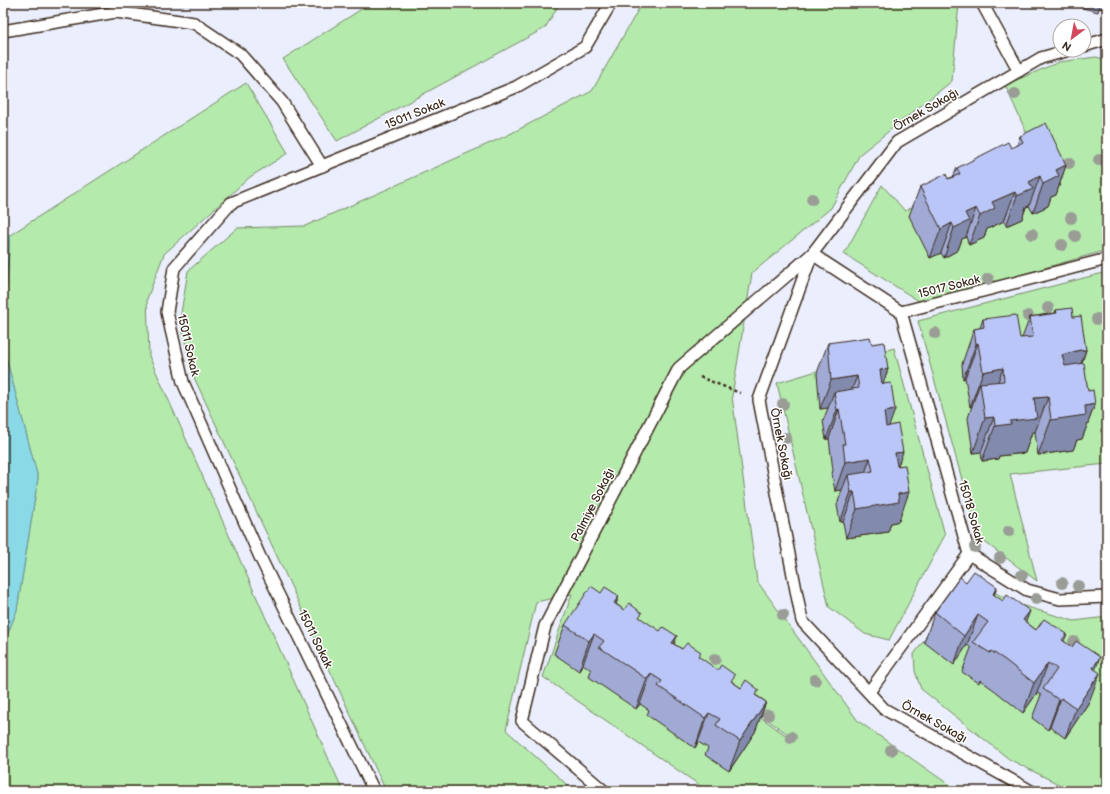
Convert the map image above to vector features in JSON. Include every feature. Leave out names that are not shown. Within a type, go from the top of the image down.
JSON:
[{"type":"lane","name":"15011 Sokak","points":[[374,791],[260,557],[183,382],[166,312],[174,268],[232,203],[516,87],[585,47],[611,3]]},
{"type":"lane","points":[[982,3],[1019,71]]},
{"type":"lane","points":[[3,31],[116,12],[194,23],[240,54],[282,102],[322,166]]},
{"type":"lane","points":[[1092,44],[1107,39]]},
{"type":"lane","name":"Örnek Sokağı","points":[[1031,791],[884,709],[802,621],[759,400],[812,254],[897,142],[1041,58],[1052,55]]},
{"type":"lane","points":[[812,254],[901,312]]},
{"type":"lane","name":"Palmiye Sokağı","points":[[604,791],[522,721],[545,626],[679,368],[812,254]]},
{"type":"lane","name":"15017 Sokak","points":[[901,312],[1107,259]]},
{"type":"lane","name":"15018 Sokak","points":[[869,692],[969,554],[901,312]]},
{"type":"lane","points":[[969,554],[1027,590],[1060,599],[1107,597]]},
{"type":"path","points":[[679,368],[759,400]]},
{"type":"green space","points":[[371,3],[560,3],[545,28],[337,141],[283,59]]},
{"type":"green space","points":[[642,3],[959,3],[952,81],[860,154],[831,208],[752,273],[732,396],[757,581],[858,721],[958,791],[708,791],[543,677],[572,594],[536,602],[506,730],[574,791],[386,791],[192,373],[180,319],[188,271],[237,228],[305,226],[508,135],[592,91]],"holes":[[[640,630],[789,735],[794,741],[639,631]]]},
{"type":"green space","points":[[1092,58],[1107,60],[1107,250],[922,303],[844,254],[882,185],[905,211],[1031,143],[1005,85],[1059,62]]},
{"type":"green space","points":[[246,83],[288,153],[250,177],[164,254],[147,299],[149,356],[343,791],[3,791],[3,646],[17,610],[38,478],[3,346],[10,235]]},
{"type":"green space","points":[[1107,272],[1107,464],[1010,474],[1037,581],[978,537],[918,321]]},
{"type":"green space","points":[[894,348],[945,535],[889,640],[865,634],[829,607],[777,383]]},
{"type":"green space","points":[[970,579],[1014,603],[1074,621],[1107,617],[1107,791],[1072,791],[1009,759],[921,689],[915,671],[914,654]]},
{"type":"water","points":[[10,235],[3,326],[3,236]]},
{"type":"water","points":[[3,346],[38,478],[17,610],[3,646]]},
{"type":"building","points":[[1090,3],[1101,3],[1100,6]]},
{"type":"building","points":[[1046,123],[1066,165],[1056,170],[1059,176],[1043,184],[1040,176],[1029,182],[1033,189],[1017,196],[1015,192],[992,202],[995,208],[980,216],[976,208],[965,213],[969,221],[954,228],[952,223],[941,229],[920,187],[946,174],[948,179],[960,174],[957,168],[1008,142],[1011,148],[1016,146],[1023,142],[1020,136]]},
{"type":"building","points":[[1072,308],[1073,317],[1081,316],[1086,350],[1080,350],[1062,355],[1065,366],[1084,363],[1088,391],[1093,390],[1095,404],[1085,406],[1086,415],[1051,420],[1048,397],[1034,398],[1037,418],[1010,421],[1011,424],[995,426],[994,417],[985,418],[980,383],[1004,381],[1003,368],[983,372],[974,329],[984,327],[983,319],[1016,315],[1020,338],[1033,337],[1030,317],[1057,313],[1056,310]]},
{"type":"building","points":[[870,337],[872,344],[884,342],[888,369],[880,370],[882,384],[891,383],[895,410],[884,412],[886,427],[898,424],[903,452],[895,453],[897,466],[905,465],[909,492],[898,494],[899,502],[857,509],[854,492],[851,492],[848,475],[873,471],[870,458],[845,462],[843,444],[845,444],[839,409],[837,410],[834,392],[859,388],[857,376],[831,380],[828,343]]},
{"type":"building","points":[[974,571],[997,587],[993,594],[1003,601],[1007,595],[1030,611],[1023,620],[1036,630],[1044,619],[1067,634],[1062,640],[1072,647],[1076,641],[1100,657],[1093,668],[1100,673],[1076,708],[1061,698],[1059,700],[1043,689],[1057,669],[1053,666],[1048,663],[1034,683],[1005,660],[991,651],[990,653],[973,642],[988,622],[978,615],[964,636],[935,612],[960,577],[966,582]]},
{"type":"building","points":[[591,586],[601,593],[605,587],[619,596],[614,603],[624,610],[629,603],[642,613],[639,617],[660,631],[663,627],[677,636],[672,643],[682,649],[687,643],[701,652],[698,656],[718,670],[721,665],[735,675],[731,681],[741,688],[746,680],[759,690],[755,695],[766,702],[740,741],[716,725],[720,719],[709,713],[705,718],[658,686],[662,681],[651,674],[647,679],[599,647],[604,641],[594,634],[589,641],[565,625]]}]
